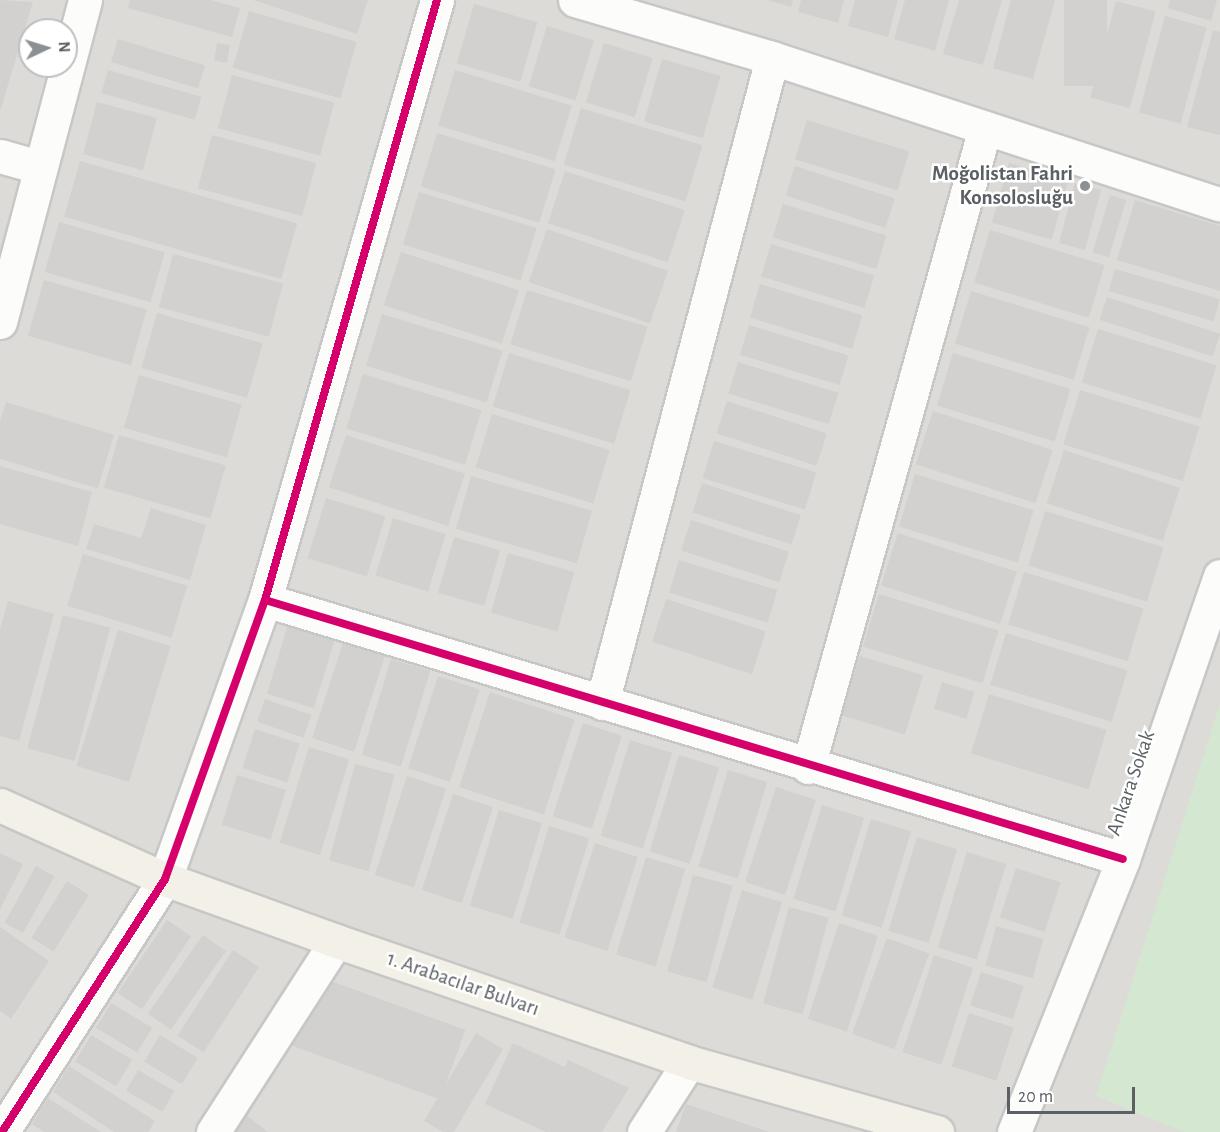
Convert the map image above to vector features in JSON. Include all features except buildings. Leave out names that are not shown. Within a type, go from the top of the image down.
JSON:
[{"type":"main road","name":"1. Arabacılar Bulvarı","points":[[0,805],[165,879],[336,941],[689,1062],[937,1132]]},
{"type":"street","points":[[0,322],[39,167],[85,0]]},
{"type":"street","points":[[2,1132],[165,879],[265,600],[437,0]]},
{"type":"street","points":[[575,0],[772,58],[1220,204]]},
{"type":"street","points":[[602,703],[772,58]]},
{"type":"street","points":[[808,767],[985,128]]},
{"type":"street","points":[[0,156],[39,167]]},
{"type":"street","name":"Ankara Sokak","points":[[1014,1132],[1124,860],[1220,576]]},
{"type":"street","points":[[265,600],[808,767],[1124,860]]},
{"type":"street","points":[[213,1132],[336,941]]},
{"type":"street","points":[[644,1132],[689,1062]]},
{"type":"shaded area","points":[[0,0],[1220,0],[1220,1132],[0,1132]]},
{"type":"green space","points":[[1220,704],[1220,1132],[1184,1132],[1096,1096]]},
{"type":"cycle path","points":[[2,1132],[165,879],[265,600],[437,0]]},
{"type":"cycle path","points":[[265,600],[1123,859]]},
{"type":"place","name":"Moğolistan Fahri Konsolosluğu","points":[[1085,186]]}]
